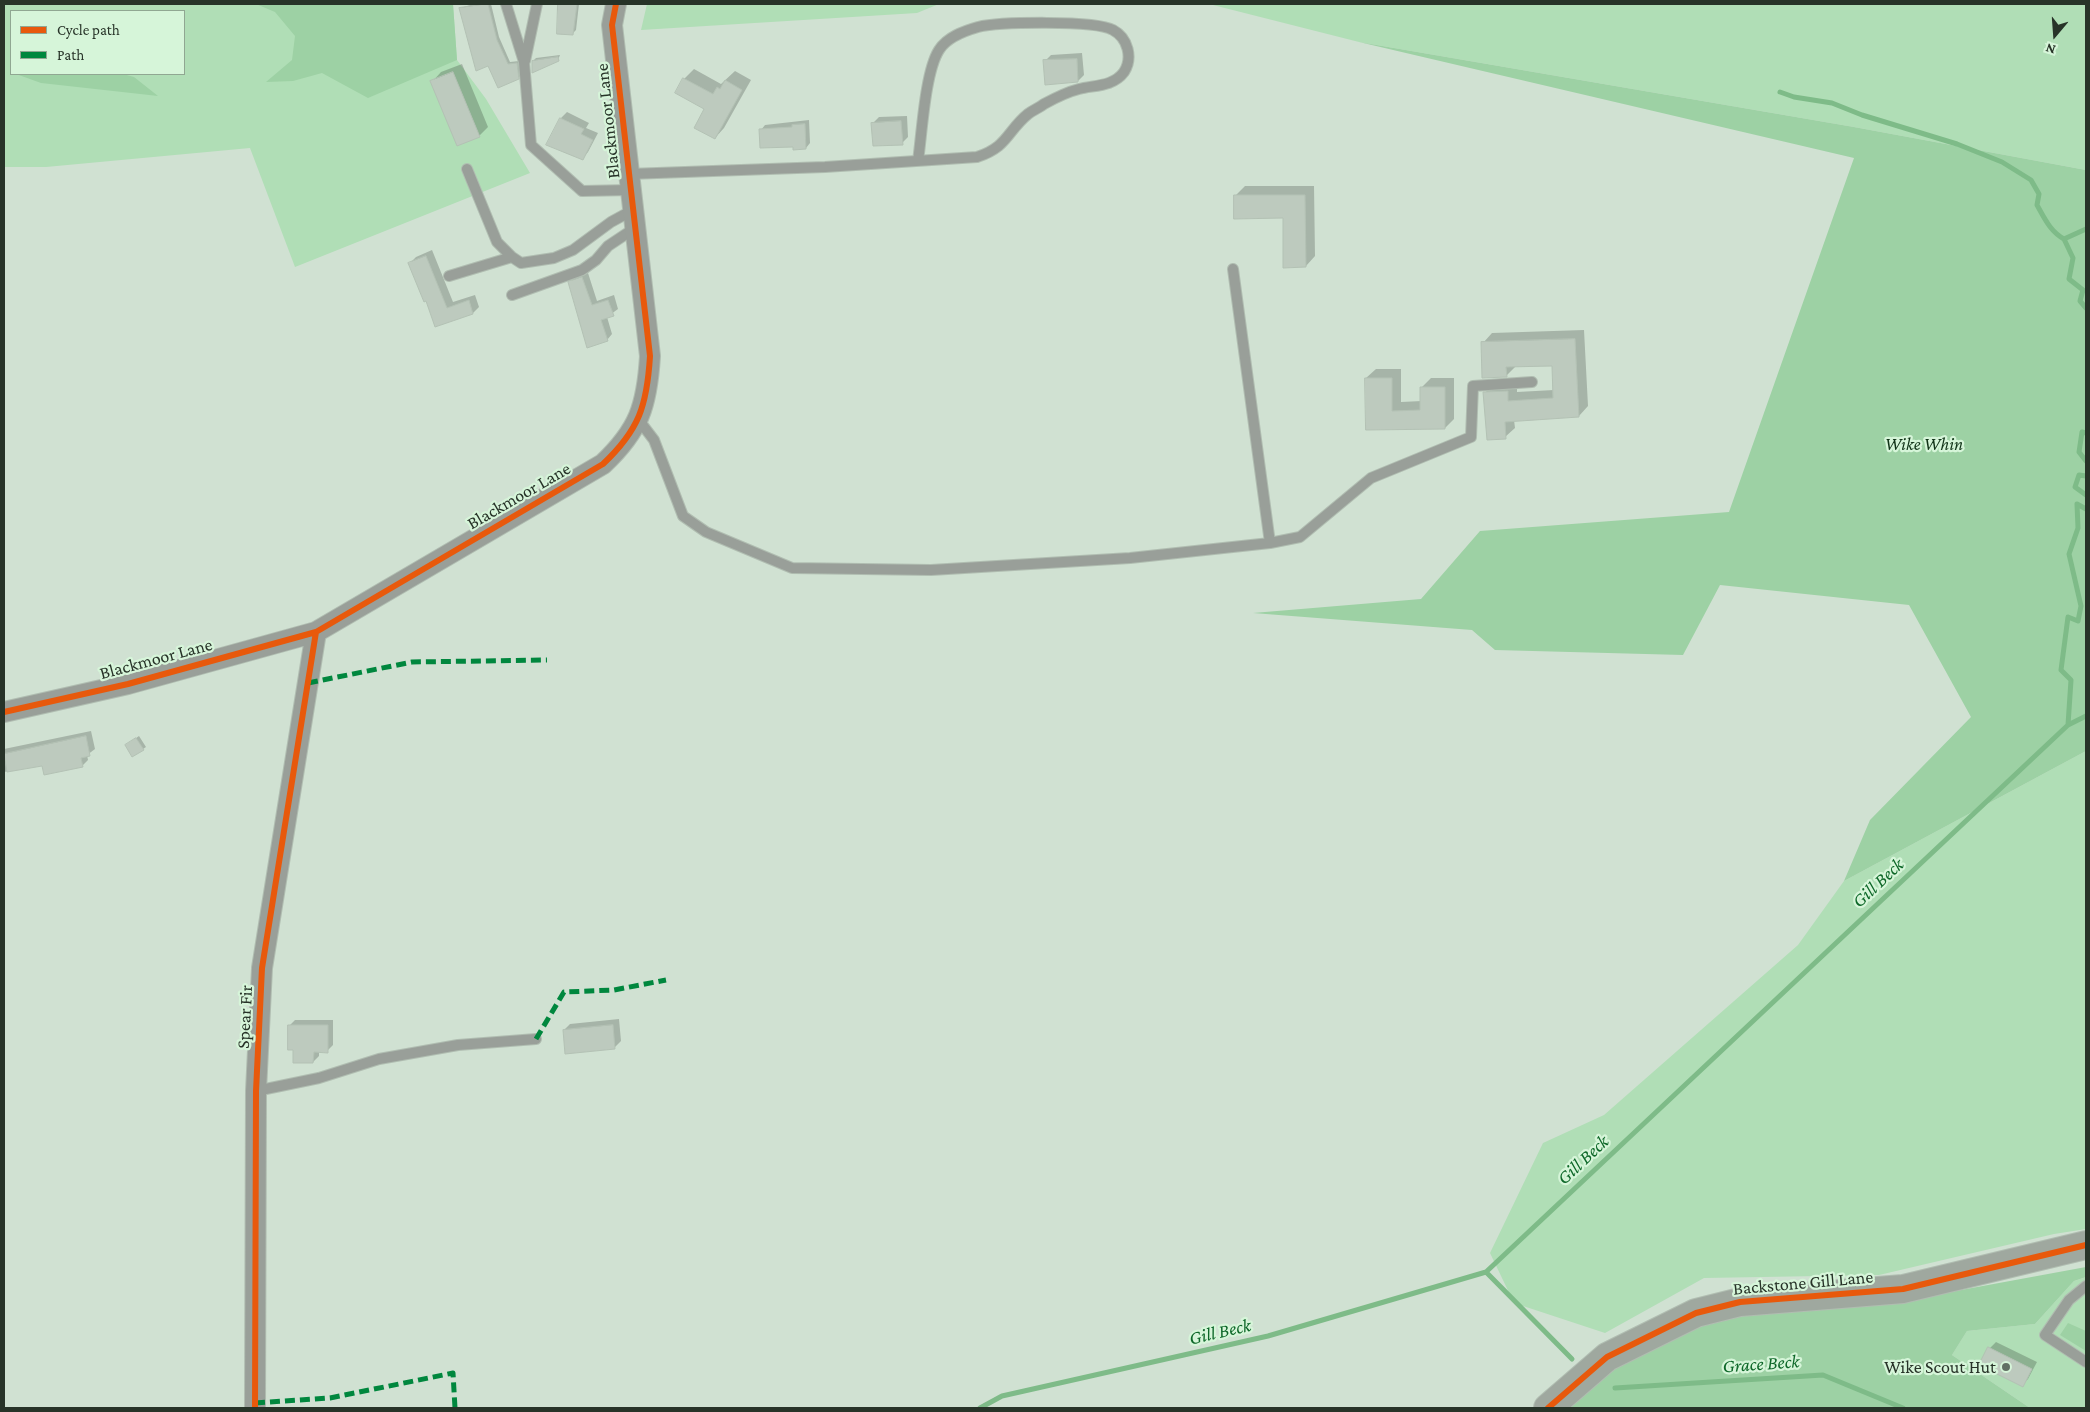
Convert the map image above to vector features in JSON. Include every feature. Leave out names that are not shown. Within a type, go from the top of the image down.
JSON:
[{"type":"street","name":"Blackmoor Lane","points":[[4,712],[128,684],[316,632],[602,464],[624,444],[638,420],[648,389],[650,356],[612,25],[616,4]]},
{"type":"street","name":"Spear Fir","points":[[255,1408],[256,1090],[262,968],[316,632]]},
{"type":"street","name":"Backstone Gill Lane","points":[[1548,1408],[1607,1357],[1696,1313],[1740,1302],[1903,1289],[2056,1250],[2086,1245]]},
{"type":"lane","points":[[506,4],[524,62],[531,145],[582,191],[630,182],[978,157],[990,153],[1002,145],[1027,115],[1052,100],[1078,89],[1107,84],[1116,80],[1128,64],[1127,44],[1113,30],[1076,24],[979,27],[957,34],[940,49],[932,68],[918,161]]},
{"type":"lane","points":[[524,62],[537,4]]},
{"type":"lane","points":[[467,169],[497,242],[512,258],[521,263],[554,258],[573,250],[610,222],[634,219]]},
{"type":"lane","points":[[512,295],[582,270],[596,260],[634,219]]},
{"type":"lane","points":[[449,276],[512,258]]},
{"type":"lane","points":[[1233,268],[1270,543]]},
{"type":"lane","points":[[638,420],[654,440],[683,516],[706,532],[792,568],[931,570],[1130,558],[1270,543],[1300,537],[1371,478],[1471,437],[1473,386],[1532,382]]},
{"type":"lane","points":[[256,1090],[319,1078],[379,1059],[458,1045],[536,1039]]},
{"type":"lane","points":[[2086,1286],[2069,1300],[2045,1335],[2086,1362]]},
{"type":"green space","points":[[4,4],[453,4],[457,60],[486,99],[530,173],[295,267],[250,148],[46,167],[4,167]]},
{"type":"green space","points":[[256,4],[453,4],[457,60],[368,98],[322,73],[293,81],[266,82],[292,60],[295,36],[275,12]]},
{"type":"green space","points":[[647,4],[939,4],[917,13],[641,30]]},
{"type":"green space","points":[[1209,4],[2086,4],[2086,170],[1854,127],[1359,42]]},
{"type":"green space","name":"Wike Whin","points":[[1359,42],[1854,127],[2086,170],[2086,751],[1844,881],[1870,820],[1971,717],[1909,605],[1720,585],[1683,655],[1495,650],[1472,630],[1253,613],[1421,599],[1480,531],[1729,512],[1854,158]]},
{"type":"green space","points":[[19,75],[127,75],[134,77],[158,96],[41,83]]},
{"type":"green space","points":[[2086,751],[2086,1229],[2054,1234],[1879,1275],[1704,1278],[1605,1333],[1514,1303],[1490,1253],[1543,1143],[1604,1115],[1798,945],[1844,881]]},
{"type":"green space","points":[[2086,1267],[2086,1277],[2074,1281],[2035,1324],[1967,1331],[1952,1355],[2030,1408],[1569,1408],[1613,1364],[1730,1308],[1912,1299]]},
{"type":"green space","points":[[2086,1277],[2086,1408],[2030,1408],[1952,1355],[1967,1331],[2035,1324],[2074,1281]]},
{"type":"green space","points":[[2068,1323],[2086,1331],[2086,1351],[2060,1335]]},
{"type":"building","points":[[488,4],[497,40],[508,64],[517,63],[519,79],[498,88],[488,66],[476,71],[459,8]]},
{"type":"building","points":[[558,4],[577,4],[573,35],[557,34]]},
{"type":"building","points":[[558,57],[559,61],[532,73],[532,61]]},
{"type":"building","points":[[1077,59],[1078,82],[1045,85],[1043,60]]},
{"type":"building","points":[[453,72],[480,137],[457,146],[430,81]]},
{"type":"building","points":[[683,78],[713,94],[717,87],[720,89],[725,80],[742,90],[715,139],[694,128],[704,109],[675,93]]},
{"type":"building","points":[[560,118],[584,129],[581,134],[593,140],[583,160],[546,145]]},
{"type":"building","points":[[901,121],[903,145],[873,146],[871,123]]},
{"type":"building","points":[[805,124],[806,149],[793,150],[793,147],[760,148],[759,129],[792,127],[792,125]]},
{"type":"building","points":[[1234,195],[1305,195],[1306,267],[1283,268],[1283,218],[1234,219]]},
{"type":"building","points":[[426,256],[447,308],[469,300],[473,314],[435,327],[426,301],[424,302],[408,263]]},
{"type":"building","points":[[582,277],[592,305],[608,300],[614,316],[601,320],[608,341],[587,348],[568,282]]},
{"type":"building","points":[[1575,339],[1579,417],[1505,422],[1506,439],[1487,440],[1483,392],[1508,391],[1508,401],[1553,398],[1552,366],[1506,367],[1507,377],[1482,378],[1481,342]]},
{"type":"building","points":[[1365,378],[1392,378],[1392,411],[1420,410],[1420,387],[1445,387],[1445,429],[1366,430]]},
{"type":"building","points":[[86,736],[90,756],[81,758],[83,767],[44,775],[42,766],[7,772],[4,754]]},
{"type":"building","points":[[136,738],[144,750],[132,757],[125,745]]},
{"type":"building","points":[[288,1025],[328,1025],[328,1053],[314,1052],[313,1063],[293,1063],[293,1050],[288,1050]]},
{"type":"building","points":[[613,1025],[615,1049],[565,1054],[563,1030]]},
{"type":"building","name":"Wike Scout Hut","points":[[1988,1347],[2032,1369],[2023,1387],[1979,1365]]},
{"type":"waterway","points":[[1780,92],[1794,97],[1832,103],[1862,115],[1957,144],[2002,162],[2031,180],[2039,194],[2037,205],[2051,228],[2064,239]]},
{"type":"waterway","points":[[2086,229],[2064,239],[2073,258],[2069,279],[2083,290],[2080,301],[2086,308]]},
{"type":"waterway","points":[[2086,433],[2082,432],[2079,452],[2086,461]]},
{"type":"waterway","points":[[2086,476],[2079,475],[2075,487],[2086,495]]},
{"type":"waterway","points":[[2068,725],[2071,680],[2061,670],[2068,617],[2078,621],[2081,606],[2069,554],[2078,528],[2077,504],[2086,509]]},
{"type":"waterway","name":"Gill Beck","points":[[980,1408],[1002,1396],[1268,1336],[1486,1272],[2068,725],[2086,716]]},
{"type":"waterway","name":"Grace Beck","points":[[1486,1272],[1572,1359]]},
{"type":"waterway","name":"Grace Beck","points":[[1615,1388],[1823,1375],[1903,1408]]},
{"type":"marked path","points":[[308,683],[412,662],[547,660]]},
{"type":"marked path","points":[[536,1039],[564,992],[614,990],[666,980]]},
{"type":"marked path","points":[[255,1403],[330,1398],[453,1373],[455,1408]]},
{"type":"cycle path","points":[[4,712],[128,684],[316,632],[603,464],[615,452],[625,440],[639,416],[649,374],[650,356],[612,25],[616,4]]},
{"type":"cycle path","points":[[255,1408],[256,1091],[262,968],[316,632]]},
{"type":"cycle path","points":[[1548,1408],[1607,1357],[1696,1313],[1740,1302],[1903,1289],[2086,1245]]},
{"type":"place","name":"Wike Scout Hut","points":[[2006,1367]]}]
